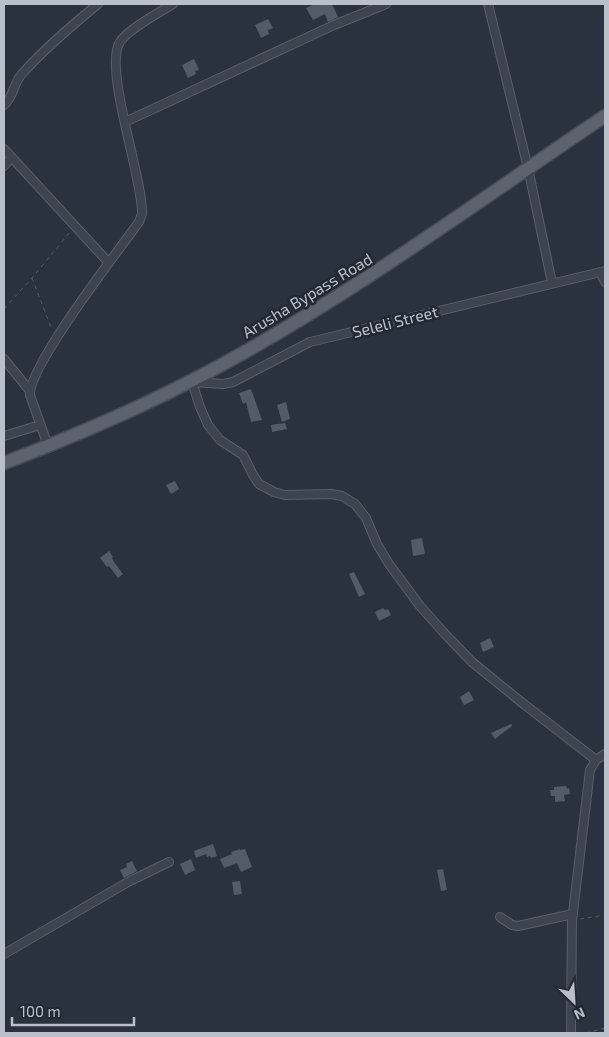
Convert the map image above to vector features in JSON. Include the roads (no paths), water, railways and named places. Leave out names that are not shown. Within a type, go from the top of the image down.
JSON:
[{"type":"main road","name":"Arusha Bypass Road","points":[[4,463],[48,446],[191,382],[259,344],[376,272],[605,116]]},
{"type":"street","points":[[4,105],[13,94],[19,77],[60,36],[98,4]]},
{"type":"street","points":[[30,391],[40,366],[56,340],[142,214],[116,79],[118,47],[123,38],[172,4]]},
{"type":"street","points":[[125,122],[334,25],[386,4]]},
{"type":"street","points":[[488,4],[528,168],[552,283]]},
{"type":"street","points":[[4,149],[109,263]]},
{"type":"street","points":[[4,166],[11,158]]},
{"type":"street","points":[[603,272],[605,282]]},
{"type":"street","name":"Seleli Street","points":[[191,382],[223,384],[233,382],[310,342],[603,272]]},
{"type":"street","points":[[4,359],[30,391],[48,446]]},
{"type":"street","points":[[191,382],[208,425],[220,440],[243,455],[259,484],[274,492],[285,495],[332,494],[342,496],[356,504],[366,518],[377,544],[389,564],[420,606],[445,634],[472,662],[596,760]]},
{"type":"street","points":[[4,436],[40,425]]},
{"type":"street","points":[[570,1033],[573,917],[590,770],[596,760],[605,754]]},
{"type":"street","points":[[4,954],[128,882],[169,862]]},
{"type":"street","points":[[500,917],[512,925],[518,926],[573,917]]}]
